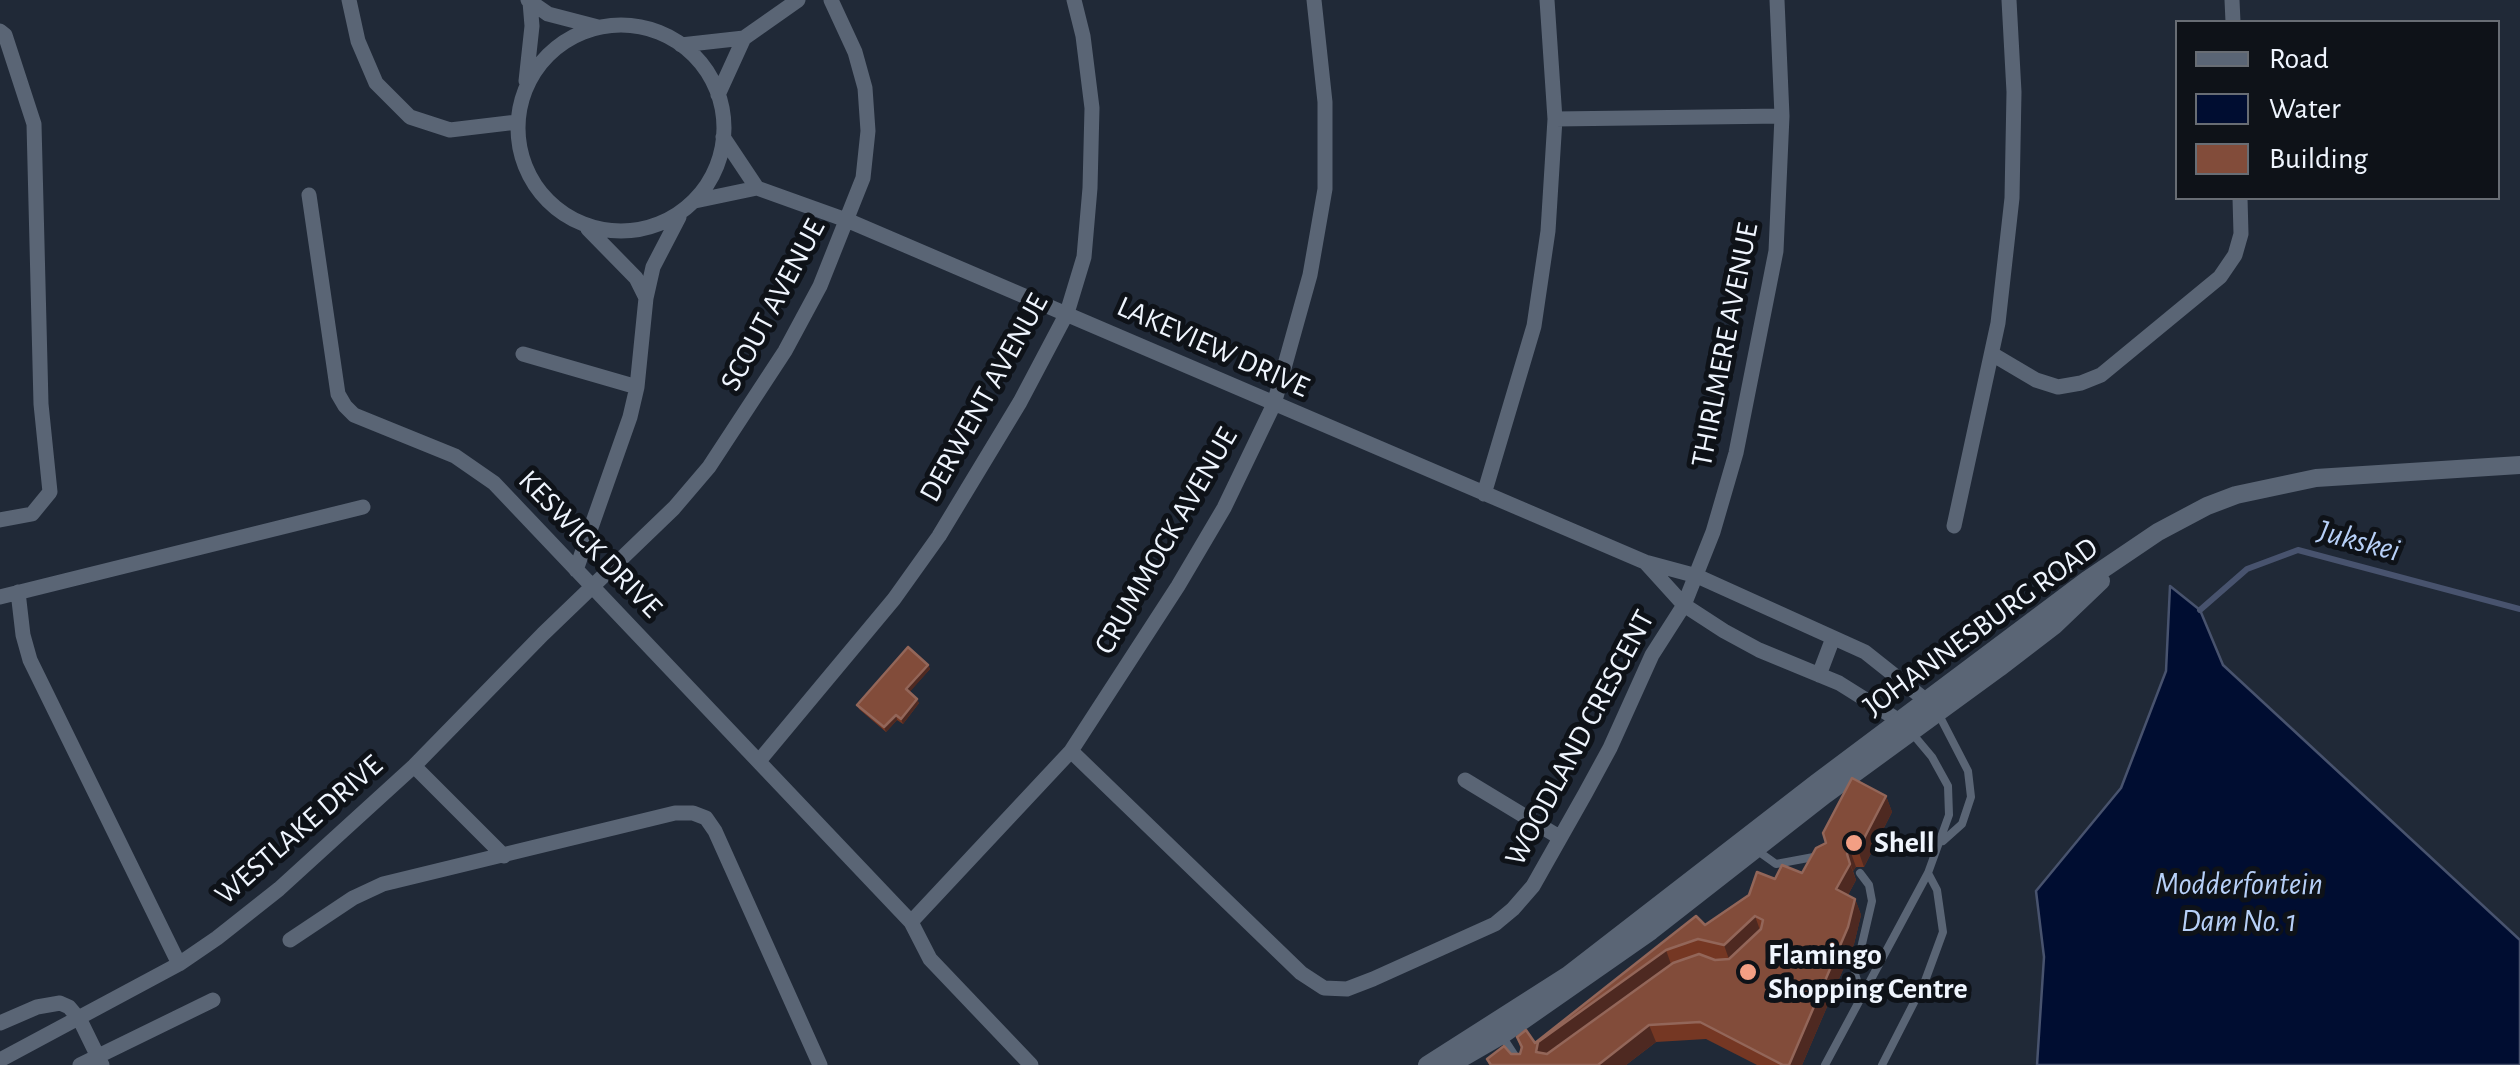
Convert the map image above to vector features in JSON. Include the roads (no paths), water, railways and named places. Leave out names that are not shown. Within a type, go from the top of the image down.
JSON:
[{"type":"street","points":[[350,0],[358,41],[376,83],[410,117],[450,130],[517,122]]},
{"type":"street","points":[[682,45],[744,38],[798,0]]},
{"type":"street","name":"SCOUT AVENUE","points":[[592,585],[674,508],[709,468],[785,351],[820,286],[848,221],[863,178],[868,131],[865,88],[854,52],[830,0]]},
{"type":"street","name":"DERWENT AVENUE","points":[[759,761],[894,599],[939,536],[1012,416],[1066,313],[1084,257],[1090,188],[1092,108],[1074,0]]},
{"type":"street","name":"CRUMMOCK AVENUE","points":[[911,922],[1071,751],[1215,524],[1274,404],[1310,276],[1325,189],[1325,102],[1314,0]]},
{"type":"street","points":[[1484,494],[1534,326],[1548,231],[1556,119],[1547,0]]},
{"type":"street","name":"THIRLMERE AVENUE","points":[[1697,576],[1736,453],[1776,251],[1782,116],[1777,0]]},
{"type":"street","points":[[1954,526],[1992,354],[2012,198],[2014,92],[2009,0]]},
{"type":"street","points":[[529,1],[548,14],[599,27]]},
{"type":"street","points":[[529,1],[532,26],[517,122],[521,155],[534,184],[556,209],[584,225],[629,270],[646,298]]},
{"type":"street","points":[[524,90],[542,61],[567,40],[599,27],[628,25],[656,31],[682,45],[704,68],[718,96],[723,138],[714,172],[661,247],[646,298],[638,387],[630,418],[576,570]]},
{"type":"street","points":[[0,31],[6,35],[34,124],[41,404],[50,492],[32,514],[0,520]]},
{"type":"street","points":[[718,96],[744,38]]},
{"type":"street","points":[[1556,119],[1782,116]]},
{"type":"street","points":[[584,225],[634,231],[660,224],[688,206],[757,188],[723,138]]},
{"type":"street","name":"LAKEVIEW DRIVE","points":[[757,188],[848,221],[1645,562],[1697,576],[1865,652],[1934,706]]},
{"type":"street","name":"KESWICK DRIVE","points":[[309,196],[338,394],[344,406],[354,415],[456,456],[494,484],[911,922],[930,958],[1031,1065]]},
{"type":"street","points":[[1992,354],[2036,380],[2058,387],[2080,384],[2100,375],[2220,277],[2235,255],[2242,234],[2240,200]]},
{"type":"street","points":[[522,354],[638,387]]},
{"type":"street","name":"JOHANNESBURG ROAD","points":[[1450,1065],[1568,974],[1825,795],[1906,726],[2055,625],[2125,555],[2158,532],[2207,506],[2268,487],[2335,476],[2520,465]]},
{"type":"street","points":[[0,597],[363,508]]},
{"type":"street","name":"LAKEVIEW DRIVE","points":[[1645,562],[1684,606],[1759,650],[1819,675],[1906,726]]},
{"type":"street","name":"WOODLAND CRESCENT","points":[[1071,751],[1301,974],[1324,988],[1347,990],[1495,924],[1533,886],[1610,748],[1652,655],[1684,606],[1697,576]]},
{"type":"street","name":"WESTLAKE DRIVE","points":[[0,1060],[80,1020],[218,938],[414,766],[592,585]]},
{"type":"street","points":[[18,592],[30,660],[178,964]]},
{"type":"street","points":[[1819,675],[1832,638]]},
{"type":"street","points":[[414,766],[504,856]]},
{"type":"street","points":[[1464,780],[1560,837]]},
{"type":"street","points":[[290,940],[353,898],[383,884],[675,814],[693,813],[706,818],[726,854],[820,1065]]},
{"type":"street","points":[[80,1065],[100,1061],[213,1000]]},
{"type":"street","points":[[0,1023],[60,1002],[80,1020],[100,1061]]},
{"type":"street","name":"JOHANNESBURG ROAD","points":[[1426,1065],[1498,1029]]},
{"type":"lane","points":[[1934,706],[1968,772],[1972,798],[1962,824],[1940,844]]},
{"type":"lane","points":[[1825,1065],[1928,873],[1949,815],[1948,786],[1932,757],[1906,726]]},
{"type":"lane","points":[[1751,845],[1769,862],[1782,864],[1826,856]]},
{"type":"lane","points":[[1860,873],[1869,885],[1872,901],[1855,974],[1862,996]]},
{"type":"lane","points":[[1882,1065],[1925,981],[1943,932],[1937,890],[1928,873]]},
{"type":"lane","points":[[1498,1029],[1521,1065]]},
{"type":"water","name":"Modderfontein Dam No. 1","points":[[2170,586],[2200,610],[2223,665],[2520,940],[2520,1065],[2037,1065],[2044,957],[2036,891],[2121,788],[2166,671]]},
{"type":"waterway","name":"Jukskei","points":[[2200,610],[2247,569],[2298,550],[2520,609]]},
{"type":"place","name":"Shell","points":[[1854,843]]},
{"type":"place","name":"Flamingo Shopping Centre","points":[[1748,972]]}]
